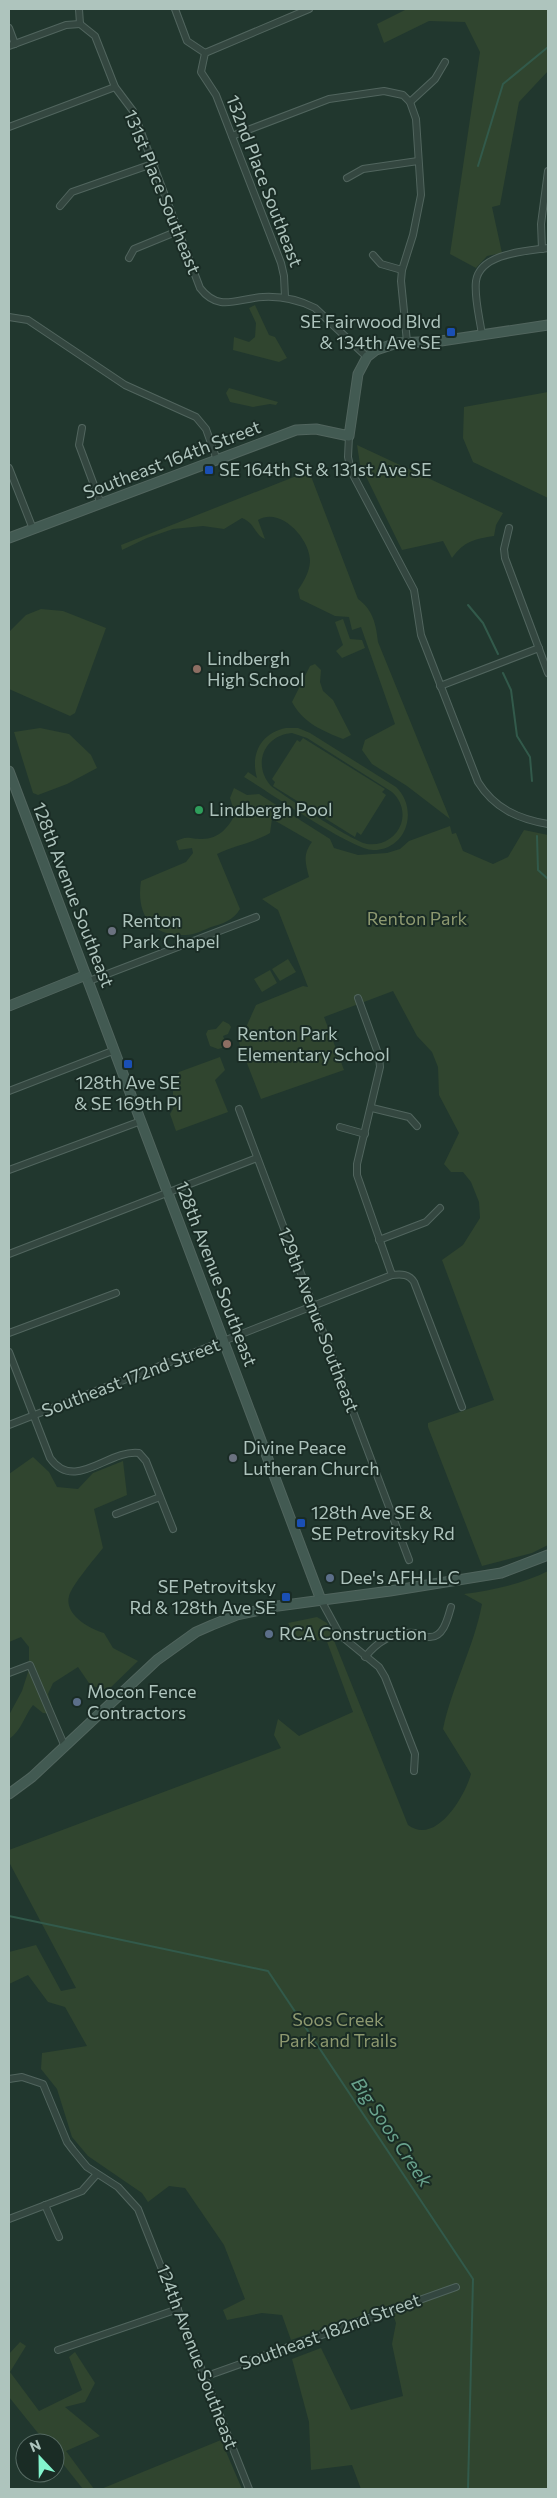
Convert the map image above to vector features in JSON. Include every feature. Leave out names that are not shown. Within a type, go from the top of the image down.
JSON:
[{"type":"street","points":[[9,28],[12,45],[66,25],[80,24],[79,9]]},
{"type":"street","points":[[175,9],[188,42],[205,53],[309,9]]},
{"type":"street","name":"131st Place Southeast","points":[[80,24],[95,36],[115,87],[133,110],[200,288],[207,297],[226,303],[262,297],[285,297]]},
{"type":"street","name":"132nd Place Southeast","points":[[205,53],[201,72],[203,79],[216,96],[281,263],[285,297]]},
{"type":"street","points":[[410,102],[435,78],[445,62]]},
{"type":"street","points":[[9,127],[115,87]]},
{"type":"street","points":[[232,136],[329,99],[384,91],[403,95],[410,102],[416,119],[421,195],[413,235],[400,281],[407,342]]},
{"type":"street","points":[[347,178],[363,169],[418,160]]},
{"type":"street","points":[[60,206],[72,192],[154,163]]},
{"type":"street","points":[[482,335],[476,282],[483,267],[496,259],[545,248],[541,224],[548,171]]},
{"type":"street","points":[[129,258],[134,249],[178,231]]},
{"type":"street","points":[[373,255],[381,264],[402,270]]},
{"type":"street","points":[[285,297],[316,308],[367,357]]},
{"type":"street","points":[[9,316],[28,320],[125,384],[196,417],[206,429],[217,460]]},
{"type":"street","points":[[548,325],[441,341],[407,342],[388,345],[367,357],[357,380],[348,457],[352,471],[414,590],[421,635],[478,782],[485,793],[501,807],[516,816],[548,824]]},
{"type":"street","points":[[82,428],[79,445],[101,504]]},
{"type":"street","name":"Southeast 164th Street","points":[[9,538],[296,430],[316,429],[349,436]]},
{"type":"street","points":[[9,468],[33,529]]},
{"type":"street","points":[[508,528],[504,549],[505,558],[548,673]]},
{"type":"street","points":[[440,686],[539,648]]},
{"type":"street","name":"128th Avenue Southeast","points":[[9,774],[88,978],[321,1600],[340,1635],[378,1667],[385,1677],[415,1754],[414,1771]]},
{"type":"street","points":[[9,1006],[256,916]]},
{"type":"street","points":[[358,998],[379,1056],[380,1067],[372,1108],[357,1164],[357,1175],[392,1275],[402,1274],[412,1278],[462,1407]]},
{"type":"street","points":[[9,1090],[115,1050]]},
{"type":"street","points":[[372,1108],[409,1117],[418,1126]]},
{"type":"street","name":"129th Avenue Southeast","points":[[239,1109],[409,1560]]},
{"type":"street","points":[[9,1170],[141,1121]]},
{"type":"street","points":[[340,1128],[365,1134]]},
{"type":"street","points":[[9,1254],[257,1158]]},
{"type":"street","points":[[379,1240],[426,1222],[440,1208]]},
{"type":"street","name":"Southeast 172nd Street","points":[[9,1425],[313,1308],[392,1275]]},
{"type":"street","points":[[9,1333],[116,1292]]},
{"type":"street","points":[[9,1352],[50,1458],[61,1469],[72,1473],[80,1472],[127,1453],[139,1453],[146,1461],[173,1529]]},
{"type":"street","points":[[116,1514],[160,1496]]},
{"type":"street","points":[[9,1794],[65,1747],[157,1660],[196,1632],[250,1612],[501,1573],[548,1555]]},
{"type":"street","points":[[365,1657],[376,1644],[391,1636],[412,1632],[429,1638],[434,1636],[446,1623],[451,1607]]},
{"type":"street","points":[[9,1673],[30,1665],[65,1747]]},
{"type":"street","name":"124th Avenue Southeast","points":[[9,2079],[22,2077],[33,2079],[43,2084],[67,2142],[87,2167],[96,2175],[118,2187],[138,2209],[249,2489]]},
{"type":"street","points":[[9,2219],[82,2190],[96,2175]]},
{"type":"street","points":[[45,2205],[59,2238]]},
{"type":"street","name":"Southeast 182nd Street","points":[[204,2377],[456,2287]]},
{"type":"street","points":[[58,2350],[178,2309]]},
{"type":"green space","points":[[407,9],[548,9],[548,71],[519,102],[500,205],[492,207],[502,253],[487,256],[476,268],[450,254],[480,52],[465,22],[429,21],[384,43],[377,24]]},
{"type":"green space","points":[[255,305],[269,335],[275,337],[287,358],[279,362],[233,350],[234,337],[249,342],[255,337],[256,323],[249,308]]},
{"type":"green space","points":[[229,388],[278,402],[276,405],[270,404],[253,407],[230,402],[226,393]]},
{"type":"green space","points":[[548,392],[548,498],[473,462],[463,438],[464,407]]},
{"type":"green space","points":[[357,445],[503,513],[496,525],[494,536],[481,538],[466,544],[452,558],[443,541],[402,550],[360,464]]},
{"type":"green space","points":[[309,471],[358,599],[373,618],[378,642],[450,819],[407,786],[372,764],[362,750],[365,740],[395,724],[361,627],[352,630],[349,617],[335,616],[300,599],[298,590],[307,573],[310,562],[309,553],[300,535],[285,521],[267,517],[258,520],[265,539],[261,537],[250,523],[242,518],[224,529],[203,526],[173,529],[147,538],[122,550],[121,545]]},
{"type":"green space","points":[[41,609],[63,611],[106,628],[75,713],[70,716],[9,689],[9,632],[26,615]]},
{"type":"green space","points":[[343,619],[350,639],[362,640],[365,648],[342,658],[336,651],[343,645],[335,622]]},
{"type":"green space","points":[[315,664],[321,670],[320,682],[323,691],[333,700],[351,735],[343,739],[308,721],[292,702],[310,666]]},
{"type":"green space","points":[[40,728],[69,734],[91,755],[97,768],[67,784],[38,795],[33,793],[14,732]]},
{"type":"green space","points":[[286,728],[298,728],[310,733],[396,787],[403,796],[407,806],[408,817],[406,827],[401,836],[385,848],[373,850],[362,847],[329,831],[244,777],[248,772],[257,778],[255,761],[257,753],[264,740],[277,731]],"holes":[[[292,733],[307,738],[395,795],[400,802],[403,815],[399,829],[392,837],[378,844],[367,844],[359,841],[319,818],[271,786],[265,778],[262,769],[264,752],[268,745],[274,739]]]},
{"type":"green space","points":[[303,738],[385,789],[382,792],[386,795],[361,835],[357,832],[355,837],[273,786],[275,782],[272,779],[297,740],[300,742]]},
{"type":"green space","name":"Renton Park","points":[[234,788],[247,795],[259,794],[330,839],[334,848],[358,855],[387,853],[400,849],[409,841],[450,826],[452,834],[456,833],[463,851],[493,864],[508,857],[524,830],[548,835],[548,1545],[532,1553],[482,1566],[428,1427],[428,1423],[494,1400],[442,1260],[463,1245],[480,1218],[479,1202],[471,1182],[463,1172],[451,1172],[444,1164],[459,1133],[439,1095],[438,1067],[432,1052],[417,1036],[393,991],[324,1017],[344,1070],[261,1099],[239,1043],[256,1005],[303,986],[308,987],[278,910],[262,899],[309,877],[306,858],[307,850],[312,842],[272,819],[270,833],[217,854],[240,909],[231,919],[223,923],[192,934],[174,935],[163,932],[155,927],[148,921],[144,913],[140,893],[141,881],[186,862],[193,853],[192,848],[179,850],[176,841],[187,838],[202,839],[213,837],[226,828],[235,814],[230,798]]},
{"type":"green space","points":[[288,959],[296,972],[280,981],[272,969]]},
{"type":"green space","points":[[270,970],[277,983],[262,992],[254,979]]},
{"type":"green space","points":[[223,1021],[231,1027],[228,1034],[223,1036],[225,1041],[222,1048],[218,1049],[210,1046],[206,1034],[208,1030],[216,1029]]},
{"type":"green space","points":[[220,1057],[225,1070],[215,1080],[228,1112],[176,1131],[170,1114],[173,1109],[173,1085],[179,1072]]},
{"type":"green space","points":[[33,1457],[49,1472],[57,1487],[78,1489],[93,1473],[123,1461],[127,1495],[94,1509],[103,1548],[74,1585],[68,1603],[74,1615],[85,1625],[104,1633],[113,1648],[138,1661],[108,1690],[91,1686],[78,1667],[53,1683],[48,1694],[54,1714],[43,1713],[33,1705],[20,1727],[9,1739],[9,1715],[22,1691],[29,1669],[29,1647],[21,1637],[9,1642],[9,1474]]},
{"type":"green space","name":"Soos Creek Park and Trails","points":[[548,1571],[548,2489],[361,2489],[352,2465],[311,2470],[309,2422],[292,2359],[321,2348],[351,2410],[403,2396],[392,2344],[396,2323],[391,2309],[400,2307],[400,2302],[291,2340],[282,2315],[262,2313],[227,2320],[223,2310],[245,2299],[224,2245],[185,2188],[169,2186],[148,2202],[142,2193],[88,2156],[72,2137],[57,2089],[41,2069],[42,2053],[87,2046],[65,2007],[48,2002],[28,1975],[9,1984],[9,1952],[36,1945],[61,1991],[76,1988],[9,1862],[9,1850],[281,1748],[274,1735],[278,1719],[299,1736],[353,1712],[326,1639],[303,1640],[296,1635],[288,1623],[317,1617],[327,1623],[408,1825],[418,1830],[429,1829],[439,1824],[456,1805],[463,1794],[471,1774],[443,1729],[452,1697],[474,1636],[482,1604],[464,1594],[507,1586],[528,1580]]},
{"type":"green space","points":[[20,2342],[26,2346],[10,2372],[39,2411],[82,2390],[69,2357],[75,2352],[95,2383],[85,2402],[65,2407],[100,2436],[66,2451],[94,2489],[83,2489],[65,2466],[65,2433],[38,2433],[9,2397],[9,2354]]},
{"type":"green space","points":[[221,2440],[242,2489],[101,2489]]},
{"type":"waterway","points":[[478,166],[503,84],[548,47]]},
{"type":"waterway","points":[[468,605],[483,623],[498,654]]},
{"type":"waterway","points":[[503,673],[511,690],[517,736],[530,757],[532,781]]},
{"type":"waterway","points":[[537,836],[538,870],[548,879]]},
{"type":"waterway","name":"Big Soos Creek","points":[[9,1916],[268,1971],[473,2279],[468,2489]]},
{"type":"place","name":"SE Fairwood Blvd & 134th Ave SE","points":[[451,332]]},
{"type":"place","name":"SE 164th St & 131st Ave SE","points":[[209,470]]},
{"type":"place","name":"Lindbergh High School","points":[[197,669]]},
{"type":"place","name":"Lindbergh Pool","points":[[199,810]]},
{"type":"place","name":"Renton Park Chapel","points":[[112,931]]},
{"type":"place","name":"Renton Park Elementary School","points":[[227,1044]]},
{"type":"place","name":"128th Ave SE & SE 169th Pl","points":[[128,1064]]},
{"type":"place","name":"Divine Peace Lutheran Church","points":[[233,1458]]},
{"type":"place","name":"128th Ave SE & SE Petrovitsky Rd","points":[[301,1523]]},
{"type":"place","name":"Dee's AFH LLC","points":[[330,1578]]},
{"type":"place","name":"SE Petrovitsky Rd & 128th Ave SE","points":[[286,1597]]},
{"type":"place","name":"RCA Construction","points":[[269,1634]]},
{"type":"place","name":"Mocon Fence Contractors","points":[[77,1702]]}]
